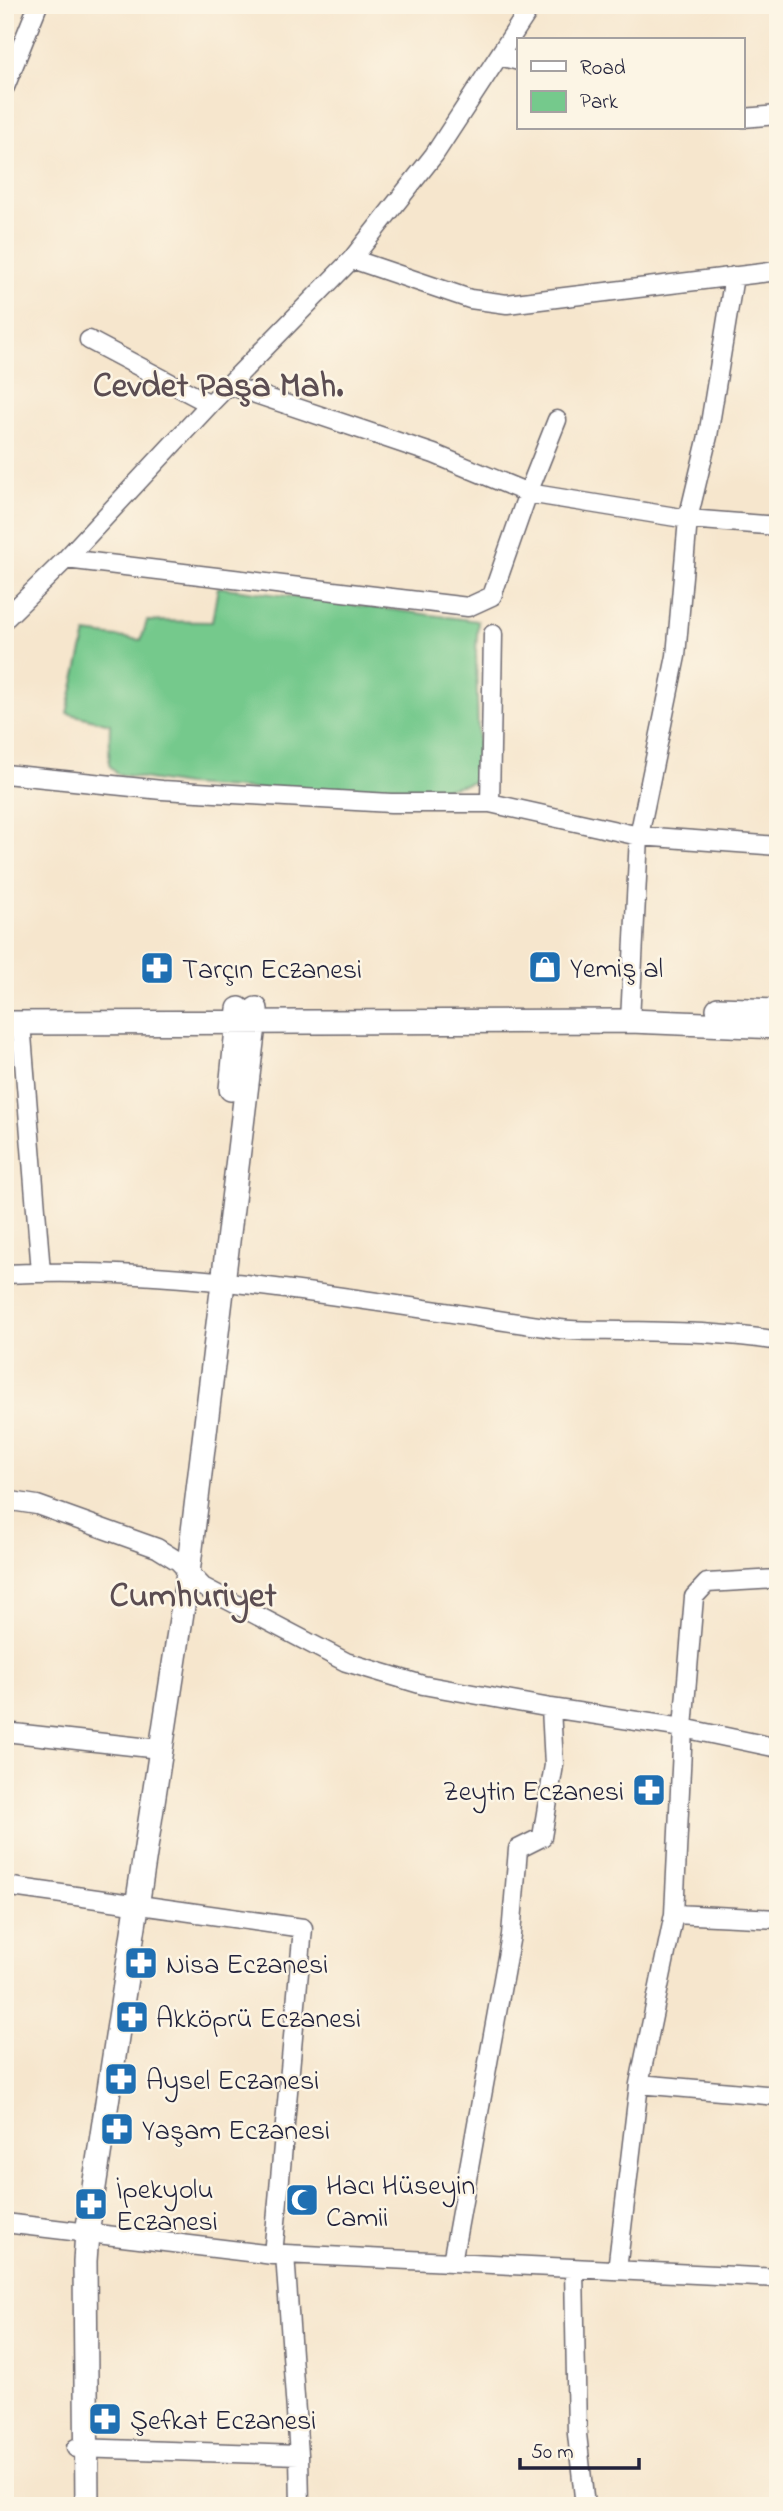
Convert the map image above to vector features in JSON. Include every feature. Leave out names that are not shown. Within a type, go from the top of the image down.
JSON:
[{"type":"street","points":[[5,88],[38,5]]},
{"type":"street","points":[[5,619],[66,559],[210,404],[352,259],[434,155],[532,5]]},
{"type":"street","points":[[499,56],[517,60]]},
{"type":"street","points":[[744,118],[778,115]]},
{"type":"street","points":[[352,259],[470,299],[507,304],[778,271]]},
{"type":"street","points":[[630,1014],[639,836],[676,656],[688,519],[708,436],[734,276]]},
{"type":"street","points":[[89,340],[210,404]]},
{"type":"street","points":[[229,385],[434,454],[528,494],[688,519],[778,526]]},
{"type":"street","points":[[66,559],[468,607],[492,596],[557,420]]},
{"type":"street","points":[[490,803],[493,634]]},
{"type":"street","points":[[5,774],[175,791],[391,803],[490,803],[639,836],[778,846]]},
{"type":"street","points":[[41,1272],[10,1019],[778,1011]]},
{"type":"street","points":[[630,1014],[778,1027]]},
{"type":"street","points":[[76,2506],[82,2448],[85,2261],[81,2232],[183,1567],[247,1017]]},
{"type":"street","points":[[5,1274],[41,1272],[217,1280],[342,1295],[564,1329],[734,1334],[778,1341]]},
{"type":"street","points":[[5,1500],[37,1505],[158,1548],[203,1587],[346,1662],[422,1685],[551,1708],[683,1727],[778,1748]]},
{"type":"street","points":[[133,1902],[150,1748],[183,1567]]},
{"type":"street","points":[[617,2270],[639,2084],[674,1914],[683,1727],[694,1597],[707,1583],[778,1579]]},
{"type":"street","points":[[452,2262],[511,1935],[518,1849],[542,1837],[554,1765],[551,1708]]},
{"type":"street","points":[[5,1732],[150,1748]]},
{"type":"street","points":[[5,1886],[303,1928],[279,2254],[299,2455],[300,2506]]},
{"type":"street","points":[[674,1914],[778,1919]]},
{"type":"street","points":[[639,2084],[778,2096]]},
{"type":"street","points":[[5,2223],[279,2254],[778,2278]]},
{"type":"street","points":[[574,2268],[577,2434],[585,2506]]},
{"type":"street","points":[[82,2448],[299,2455]]},
{"type":"street","points":[[82,2448],[87,2506]]},
{"type":"green space","points":[[218,587],[478,621],[476,652],[479,781],[439,790],[334,794],[186,785],[117,774],[109,765],[110,724],[67,713],[86,633],[141,640],[147,621],[212,622]]},
{"type":"place","name":"Yemiş al","points":[[545,967]]},
{"type":"place","name":"Tarçın Eczanesi","points":[[157,968]]},
{"type":"place","name":"Zeytin Eczanesi","points":[[649,1790]]},
{"type":"place","name":"Nisa Eczanesi","points":[[141,1963]]},
{"type":"place","name":"Akköprü Eczanesi","points":[[132,2017]]},
{"type":"place","name":"Aysel Eczanesi","points":[[121,2079]]},
{"type":"place","name":"Yaşam Eczanesi","points":[[117,2129]]},
{"type":"place","name":"Hacı Hüseyin Camii","points":[[302,2200]]},
{"type":"place","name":"İpekyolu Eczanesi","points":[[91,2204]]},
{"type":"place","name":"Şefkat Eczanesi","points":[[105,2419]]},
{"type":"district","name":"Cevdet Paşa Mah.","points":[[218,384]]},
{"type":"district","name":"Cumhuriyet","points":[[193,1594]]}]
